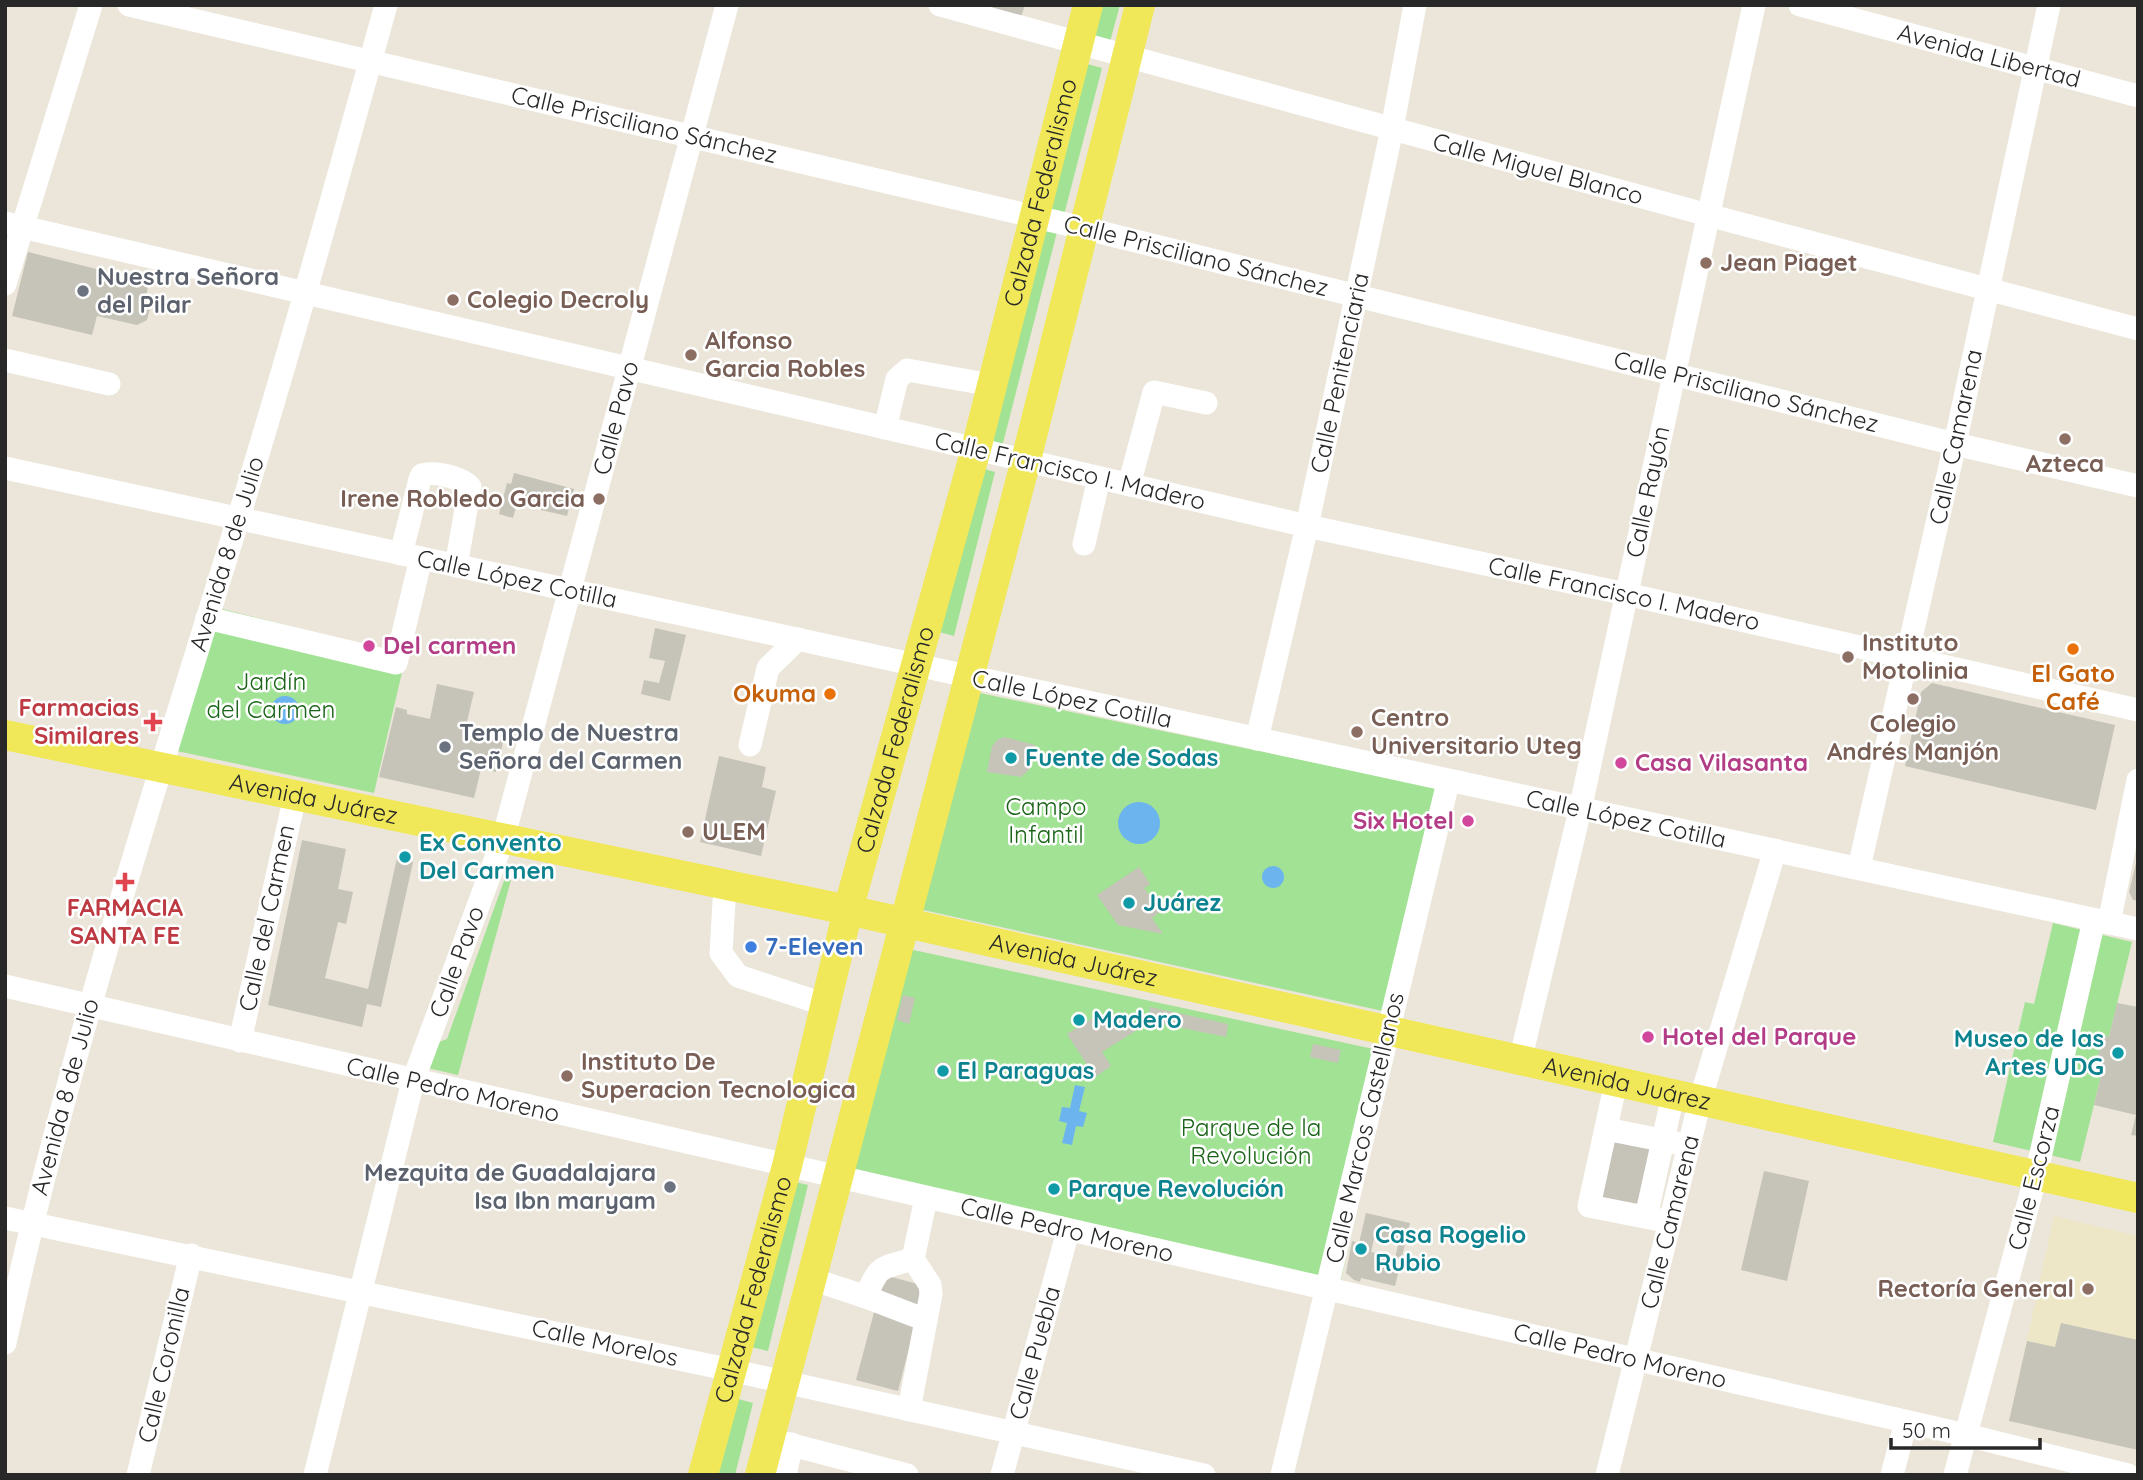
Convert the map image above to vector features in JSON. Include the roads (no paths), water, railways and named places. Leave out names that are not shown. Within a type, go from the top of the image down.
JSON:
[{"type":"main road","name":"Calzada Federalismo","points":[[703,1475],[788,1166],[848,910],[976,449],[1088,5]]},
{"type":"main road","name":"Calzada Federalismo","points":[[760,1475],[780,1442],[784,1383],[970,677],[1140,5]]},
{"type":"main road","name":"Avenida Juárez","points":[[5,735],[848,910],[2138,1198]]},
{"type":"street","points":[[5,284],[14,225],[91,5]]},
{"type":"street","name":"Calle Prisciliano Sánchez","points":[[129,5],[1034,216],[1955,444],[2138,486]]},
{"type":"street","name":"Avenida 8 de Julio","points":[[5,1343],[31,1222],[89,1006],[306,293],[386,5]]},
{"type":"street","name":"Calle Pavo","points":[[315,1475],[413,1081],[503,839],[727,5]]},
{"type":"street","name":"Calle Miguel Blanco","points":[[940,5],[1708,215],[2138,329]]},
{"type":"street","name":"Calle Penitenciaria","points":[[1257,739],[1307,526],[1392,129],[1415,5]]},
{"type":"street","name":"Calle Rayón","points":[[1520,1061],[1580,810],[1754,5]]},
{"type":"street","name":"Avenida Libertad","points":[[1800,5],[2138,96]]},
{"type":"street","name":"Calle Camarena","points":[[1859,868],[1955,444],[2049,5]]},
{"type":"street","name":"Calle Francisco I. Madero","points":[[14,225],[1307,526],[1907,656],[2138,710]]},
{"type":"street","points":[[5,360],[108,384]]},
{"type":"street","points":[[885,428],[897,379],[907,370],[992,385]]},
{"type":"street","points":[[1129,485],[1154,392],[1206,402]]},
{"type":"street","name":"Calle López Cotilla","points":[[5,468],[2138,929]]},
{"type":"street","points":[[207,618],[396,663],[411,556],[410,512],[422,475],[430,473],[463,481],[470,487],[456,566]]},
{"type":"street","points":[[1084,544],[1099,478]]},
{"type":"street","points":[[750,745],[768,668],[798,639]]},
{"type":"street","name":"Calle Escorza","points":[[1955,1475],[2138,780]]},
{"type":"street","name":"Calle Marcos Castellanos","points":[[1282,1475],[1448,782]]},
{"type":"street","name":"Calle del Carmen","points":[[240,1041],[295,796]]},
{"type":"street","name":"Calle Camarena","points":[[1607,1475],[1689,1145],[1686,1098],[1775,850]]},
{"type":"street","points":[[725,885],[721,953],[738,976],[826,1005]]},
{"type":"street","name":"Calle Pedro Moreno","points":[[5,986],[1966,1435],[2096,1471],[2128,1475]]},
{"type":"street","points":[[1616,1082],[1589,1206],[1670,1222]]},
{"type":"street","points":[[1646,1217],[1663,1140],[1686,1098]]},
{"type":"street","points":[[1606,1129],[1689,1145]]},
{"type":"street","points":[[909,1410],[930,1285],[913,1259],[926,1198]]},
{"type":"street","name":"Calle Morelos","points":[[5,1218],[731,1370],[1204,1475]]},
{"type":"street","name":"Calle Puebla","points":[[1002,1475],[1068,1231]]},
{"type":"street","name":"Calle Coronilla","points":[[138,1475],[191,1255]]},
{"type":"street","points":[[866,1297],[876,1273],[913,1259]]},
{"type":"street","points":[[812,1279],[926,1320]]},
{"type":"street","points":[[1892,1475],[1906,1422]]},
{"type":"street","points":[[785,1475],[780,1442],[907,1475]]},
{"type":"water","points":[[285,696],[295,700],[299,710],[295,720],[285,724],[275,720],[271,710],[275,700]]},
{"type":"water","points":[[1139,802],[1154,808],[1160,823],[1154,838],[1139,844],[1124,838],[1118,823],[1124,808]]},
{"type":"water","points":[[1273,866],[1281,869],[1284,877],[1281,885],[1273,888],[1265,885],[1262,877],[1265,869]]},
{"type":"water","points":[[1075,1085],[1085,1087],[1079,1111],[1087,1113],[1083,1127],[1076,1126],[1072,1145],[1062,1143],[1067,1123],[1059,1121],[1062,1107],[1070,1108]]},
{"type":"place","name":"Jean Piaget","points":[[1706,263]]},
{"type":"place","name":"Nuestra Señora del Pilar","points":[[83,291]]},
{"type":"place","name":"Colegio Decroly","points":[[453,300]]},
{"type":"place","name":"Alfonso Garcia Robles","points":[[691,355]]},
{"type":"place","name":"Azteca","points":[[2065,439]]},
{"type":"place","name":"Irene Robledo Garcia","points":[[599,499]]},
{"type":"place","name":"Del carmen","points":[[369,646]]},
{"type":"place","name":"El Gato Café","points":[[2073,649]]},
{"type":"place","name":"Instituto Motolinia","points":[[1848,657]]},
{"type":"place","name":"Okuma","points":[[830,694]]},
{"type":"place","name":"Colegio Andrés Manjón","points":[[1913,699]]},
{"type":"place","name":"Farmacias Similares","points":[[153,722]]},
{"type":"place","name":"Centro Universitario Uteg","points":[[1357,732]]},
{"type":"place","name":"Templo de Nuestra Señora del Carmen","points":[[445,747]]},
{"type":"place","name":"Fuente de Sodas","points":[[1011,758]]},
{"type":"place","name":"Casa Vilasanta","points":[[1621,763]]},
{"type":"place","name":"Six Hotel","points":[[1468,821]]},
{"type":"place","name":"ULEM","points":[[688,832]]},
{"type":"place","name":"Ex Convento Del Carmen","points":[[405,857]]},
{"type":"place","name":"FARMACIA SANTA FE","points":[[125,882]]},
{"type":"place","name":"Juárez","points":[[1129,903]]},
{"type":"place","name":"7-Eleven","points":[[751,947]]},
{"type":"place","name":"Madero","points":[[1079,1020]]},
{"type":"place","name":"Hotel del Parque","points":[[1648,1037]]},
{"type":"place","name":"Museo de las Artes UDG","points":[[2118,1053]]},
{"type":"place","name":"El Paraguas","points":[[943,1071]]},
{"type":"place","name":"Instituto De Superacion Tecnologica","points":[[567,1076]]},
{"type":"place","name":"Mezquita de Guadalajara Isa Ibn maryam","points":[[670,1187]]},
{"type":"place","name":"Parque Revolución","points":[[1054,1189]]},
{"type":"place","name":"Casa Rogelio Rubio","points":[[1361,1249]]},
{"type":"place","name":"Rectoría General","points":[[2088,1289]]},
{"type":"park label","name":"Jardín del Carmen","points":[[271,696]]},
{"type":"park label","name":"Campo Infantil","points":[[1046,821]]},
{"type":"park label","name":"Parque de la Revolución","points":[[1251,1142]]}]
